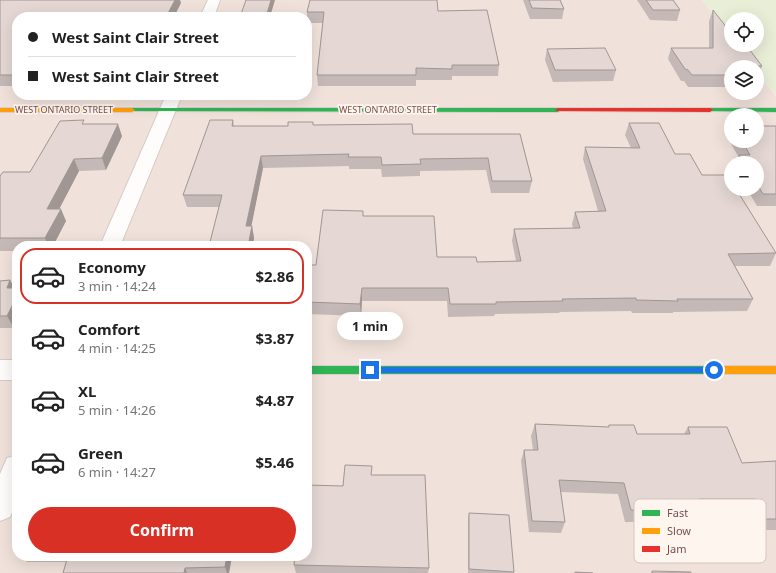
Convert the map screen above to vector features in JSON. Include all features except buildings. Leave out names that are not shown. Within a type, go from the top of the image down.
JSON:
[{"type":"street","points":[[209,12],[214,0]]},
{"type":"street","points":[[112,241],[171,102]]},
{"type":"street","name":"WEST ONTARIO STREET","points":[[0,110],[171,102],[776,110]]},
{"type":"street","points":[[0,370],[12,370]]},
{"type":"street","points":[[312,370],[776,370]]},
{"type":"street","points":[[0,507],[12,479]]},
{"type":"shaded area","points":[[0,0],[702,0],[724,29],[724,52],[731,52],[731,60],[724,60],[724,100],[764,100],[764,81],[776,96],[776,573],[0,573]]},
{"type":"green space","points":[[702,0],[776,0],[776,95],[764,80],[764,60],[750,60],[743,52],[764,52],[764,12],[724,12],[724,29]]},
{"type":"traffic: fast","points":[[132,110],[558,110]]},
{"type":"traffic: fast","points":[[710,110],[776,110]]},
{"type":"traffic: fast","points":[[312,370],[712,370]]},
{"type":"traffic: slow","points":[[0,110],[132,110]]},
{"type":"traffic: slow","points":[[712,370],[776,370]]},
{"type":"traffic: jam","points":[[558,110],[710,110]]},
{"type":"route","points":[[370,370],[714,370]]}]
